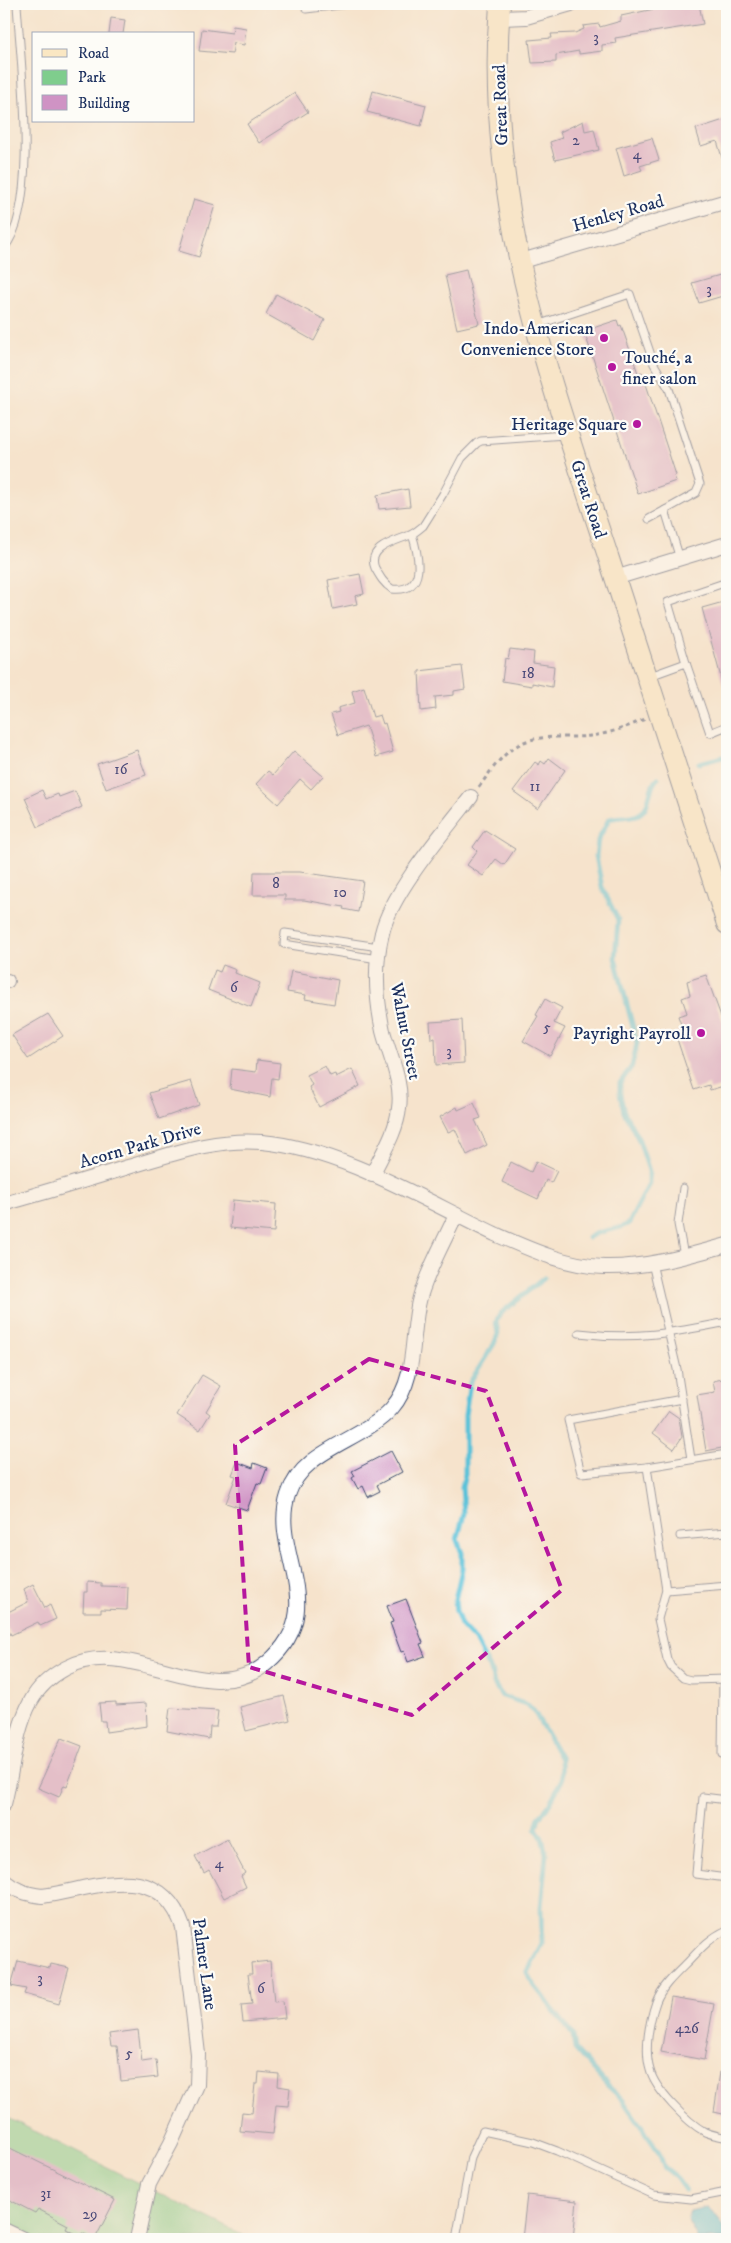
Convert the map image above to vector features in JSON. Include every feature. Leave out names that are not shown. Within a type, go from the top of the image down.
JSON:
[{"type":"main road","name":"Great Road","points":[[499,11],[498,94],[501,145],[508,210],[518,262],[534,326],[568,434],[647,678],[718,884],[727,924]]},
{"type":"street","points":[[499,11],[526,17],[571,4]]},
{"type":"street","name":"Henley Road","points":[[518,262],[727,201]]},
{"type":"street","points":[[615,578],[727,544]]},
{"type":"street","name":"Walnut Street","points":[[372,1175],[397,1121],[400,1107],[397,1080],[383,1030],[376,993],[378,953],[382,931],[394,902],[471,797]]},
{"type":"street","name":"Acorn Park Drive","points":[[4,1204],[186,1149],[226,1142],[260,1142],[295,1147],[332,1158],[372,1175],[516,1244],[560,1259],[602,1267],[652,1263],[727,1246]]},
{"type":"street","points":[[4,1804],[25,1714],[37,1690],[60,1671],[86,1660],[115,1658],[193,1677],[226,1680],[254,1672],[278,1651],[291,1630],[298,1607],[294,1571],[285,1531],[284,1513],[288,1495],[294,1481],[305,1467],[383,1417],[402,1394],[408,1380],[420,1297],[456,1216]]},
{"type":"street","name":"Palmer Lane","points":[[4,1880],[13,1888],[28,1894],[42,1896],[114,1882],[130,1881],[157,1891],[170,1899],[178,1912],[183,1926],[199,2070],[192,2098],[149,2184],[137,2239]]},
{"type":"street","points":[[4,2230],[23,2239]]},
{"type":"lane","points":[[4,248],[14,232],[18,220],[24,187],[25,141],[17,4]]},
{"type":"lane","points":[[306,9],[348,4]]},
{"type":"lane","points":[[534,326],[630,294],[654,364],[669,389],[700,479],[699,489],[696,493],[648,519]]},
{"type":"lane","points":[[412,534],[418,560],[417,574],[411,586],[404,590],[392,589],[380,577],[374,564],[374,556],[378,549],[412,534],[431,515],[462,458],[477,443],[481,441],[568,434]]},
{"type":"lane","points":[[665,510],[680,559]]},
{"type":"lane","points":[[727,582],[668,602],[686,663],[710,732],[727,726]]},
{"type":"lane","points":[[647,678],[686,663]]},
{"type":"lane","points":[[285,933],[378,953],[284,944],[285,933]]},
{"type":"lane","points":[[683,1188],[678,1224],[684,1256]]},
{"type":"lane","points":[[652,1263],[682,1399],[691,1459]]},
{"type":"lane","points":[[579,1333],[619,1338],[669,1334],[727,1322]]},
{"type":"lane","points":[[682,1399],[568,1420],[581,1473],[647,1467],[727,1454]]},
{"type":"lane","points":[[647,1467],[666,1590],[658,1619],[667,1659],[671,1667],[683,1678],[691,1680],[725,1679],[722,1754],[727,1755]]},
{"type":"lane","points":[[680,1536],[727,1532]]},
{"type":"lane","points":[[666,1590],[727,1585]]},
{"type":"lane","points":[[727,1800],[703,1797],[696,1874],[727,1878]]},
{"type":"lane","points":[[727,1930],[705,1944],[667,1983],[656,2001],[650,2026],[647,2054],[650,2072],[666,2096],[685,2118],[707,2133],[727,2138]]},
{"type":"lane","points":[[456,2239],[471,2157],[483,2130],[533,2142],[557,2151],[654,2196],[691,2200],[727,2192]]},
{"type":"path","points":[[471,797],[499,760],[519,744],[544,738],[591,736],[622,729],[659,713]]},
{"type":"highlighted area","points":[[369,1359],[486,1391],[562,1590],[412,1715],[249,1667],[235,1445]]},
{"type":"green space","points":[[4,2116],[251,2239],[4,2239]]},
{"type":"water","points":[[707,2207],[720,2221],[727,2234],[727,2239],[698,2239],[687,2219],[690,2211]]},
{"type":"building","points":[[678,4],[699,4],[703,24],[615,38],[616,43],[602,45],[602,51],[579,54],[579,51],[556,55],[556,62],[532,63],[529,40],[552,38],[551,34],[575,33],[584,29],[583,26],[599,24],[600,27],[621,21],[621,16]]},
{"type":"building","points":[[111,18],[125,20],[123,32],[109,32]]},
{"type":"building","points":[[233,26],[246,28],[244,45],[234,43],[232,54],[199,51],[202,29],[232,33]]},
{"type":"building","points":[[373,91],[426,105],[421,126],[367,112]]},
{"type":"building","points":[[295,93],[308,112],[259,143],[247,124]]},
{"type":"building","points":[[727,119],[727,164],[724,164],[717,141],[701,146],[696,129]]},
{"type":"building","points":[[583,121],[585,131],[594,129],[599,150],[555,160],[550,142],[562,138],[560,132]]},
{"type":"building","points":[[652,138],[659,160],[640,166],[642,170],[624,176],[616,148]]},
{"type":"building","points":[[194,199],[215,205],[199,257],[179,251]]},
{"type":"building","points":[[466,270],[479,324],[457,329],[445,275]]},
{"type":"building","points":[[720,275],[726,295],[699,303],[692,283]]},
{"type":"building","points":[[276,294],[325,320],[314,341],[266,314]]},
{"type":"building","name":"Heritage Square","points":[[617,320],[619,326],[621,325],[638,373],[642,372],[676,475],[674,476],[676,481],[638,494],[584,331]]},
{"type":"building","points":[[408,489],[410,506],[379,509],[377,495]]},
{"type":"building","points":[[360,574],[364,594],[355,596],[357,604],[333,609],[328,580]]},
{"type":"building","points":[[727,601],[727,685],[723,685],[702,608]]},
{"type":"building","points":[[510,649],[534,652],[533,663],[554,666],[552,687],[532,683],[532,686],[502,681],[505,658],[508,659]]},
{"type":"building","points":[[462,666],[465,689],[454,691],[454,695],[435,697],[436,709],[421,711],[419,671]]},
{"type":"building","points":[[364,687],[373,717],[380,715],[383,724],[385,723],[393,752],[376,757],[366,726],[338,735],[331,714],[339,712],[338,708],[355,703],[352,691]]},
{"type":"building","points":[[137,750],[146,775],[106,789],[97,764]]},
{"type":"building","points":[[294,751],[323,776],[311,789],[300,779],[278,804],[256,784],[268,771],[273,775]]},
{"type":"building","points":[[549,758],[565,770],[538,809],[513,791],[535,762],[539,765],[541,761],[545,764]]},
{"type":"building","points":[[42,790],[46,799],[58,794],[59,797],[75,791],[82,807],[38,827],[25,798]]},
{"type":"building","points":[[485,830],[515,849],[504,865],[496,859],[483,876],[467,865],[477,851],[473,847]]},
{"type":"building","points":[[254,872],[300,872],[363,881],[358,912],[343,909],[344,907],[304,900],[285,900],[285,895],[253,895]]},
{"type":"building","points":[[223,965],[236,970],[235,973],[260,983],[251,1007],[208,990],[215,970],[220,972]]},
{"type":"building","points":[[291,971],[338,980],[334,1004],[305,999],[306,995],[287,992]]},
{"type":"building","name":"Payright Payroll","points":[[706,975],[727,1033],[727,1085],[710,1090],[709,1085],[694,1090],[675,1033],[683,1030],[678,1016],[687,1013],[682,998],[690,995],[687,981]]},
{"type":"building","points":[[545,999],[562,1008],[554,1023],[565,1028],[550,1056],[523,1041],[538,1016],[536,1015]]},
{"type":"building","points":[[48,1014],[63,1036],[28,1059],[12,1035]]},
{"type":"building","points":[[462,1020],[464,1063],[436,1065],[435,1038],[431,1039],[430,1022]]},
{"type":"building","points":[[257,1060],[280,1063],[278,1079],[272,1078],[270,1097],[230,1089],[232,1069],[256,1072]]},
{"type":"building","points":[[325,1066],[330,1076],[335,1074],[336,1077],[352,1069],[360,1086],[319,1107],[309,1087],[312,1085],[307,1075]]},
{"type":"building","points":[[191,1081],[199,1105],[159,1119],[149,1093]]},
{"type":"building","points":[[474,1103],[481,1118],[475,1120],[487,1145],[467,1155],[455,1129],[448,1132],[440,1117],[457,1107],[458,1110]]},
{"type":"building","points":[[536,1161],[557,1171],[551,1183],[546,1180],[538,1199],[502,1182],[511,1162],[531,1172]]},
{"type":"building","points":[[233,1200],[276,1204],[274,1232],[230,1228]]},
{"type":"building","points":[[202,1375],[221,1386],[206,1411],[210,1414],[200,1430],[177,1415]]},
{"type":"building","points":[[727,1378],[727,1447],[706,1451],[697,1395],[715,1392],[713,1381]]},
{"type":"building","points":[[669,1411],[679,1418],[682,1437],[674,1449],[653,1433]]},
{"type":"building","points":[[391,1451],[402,1472],[377,1485],[380,1491],[368,1497],[363,1486],[358,1489],[352,1478],[355,1476],[352,1471]]},
{"type":"building","points":[[237,1462],[253,1468],[254,1463],[267,1468],[261,1484],[257,1483],[247,1510],[226,1503],[236,1476],[232,1475]]},
{"type":"building","points":[[87,1582],[101,1583],[101,1586],[128,1587],[127,1610],[101,1609],[101,1612],[83,1612],[84,1592],[87,1592]]},
{"type":"building","points":[[33,1584],[45,1608],[50,1605],[56,1619],[40,1626],[38,1622],[11,1635],[4,1621],[4,1614],[28,1602],[24,1589]]},
{"type":"building","points":[[406,1599],[423,1643],[420,1644],[425,1656],[408,1662],[404,1651],[401,1652],[390,1623],[393,1622],[387,1606]]},
{"type":"building","points":[[284,1696],[290,1720],[246,1731],[240,1707]]},
{"type":"building","points":[[116,1702],[116,1705],[146,1703],[147,1726],[106,1732],[105,1721],[101,1721],[99,1703]]},
{"type":"building","points":[[170,1708],[218,1711],[216,1727],[210,1727],[209,1739],[167,1731]]},
{"type":"building","points":[[61,1738],[82,1746],[67,1786],[64,1785],[59,1797],[38,1788]]},
{"type":"building","points":[[227,1839],[245,1873],[241,1876],[246,1887],[224,1898],[209,1870],[204,1873],[195,1856]]},
{"type":"building","points":[[18,1961],[50,1968],[51,1964],[69,1968],[59,2004],[24,1994],[26,1989],[11,1986]]},
{"type":"building","points":[[270,1961],[274,2002],[283,2001],[285,2018],[243,2022],[241,2005],[252,2004],[248,1974],[252,1974],[251,1963]]},
{"type":"building","points":[[671,1997],[714,2004],[704,2060],[661,2052]]},
{"type":"building","points":[[138,2030],[142,2062],[156,2060],[158,2077],[121,2081],[117,2046],[111,2046],[109,2034]]},
{"type":"building","points":[[259,2072],[279,2074],[278,2086],[290,2088],[288,2106],[276,2105],[273,2134],[240,2131],[242,2112],[252,2113],[255,2084],[258,2084]]},
{"type":"building","points":[[720,2072],[727,2072],[727,2115],[714,2112]]},
{"type":"building","points":[[4,2145],[115,2200],[95,2239],[82,2233],[81,2236],[66,2229],[68,2225],[38,2209],[35,2213],[4,2197]]},
{"type":"building","points":[[527,2195],[577,2201],[573,2239],[522,2239]]},
{"type":"waterway","points":[[699,763],[727,756]]},
{"type":"waterway","points":[[588,1238],[629,1223],[649,1184],[649,1171],[639,1140],[624,1112],[620,1094],[620,1083],[632,1066],[637,1043],[615,958],[618,920],[602,887],[596,856],[598,840],[609,819],[634,816],[642,812],[652,787],[658,778]]},
{"type":"waterway","points":[[544,1278],[500,1314],[496,1322],[498,1334],[494,1344],[470,1382],[465,1415],[465,1474],[462,1487],[464,1514],[457,1540],[462,1553],[462,1569],[455,1600],[456,1611],[461,1625],[475,1640],[491,1670],[494,1684],[502,1696],[528,1705],[535,1713],[561,1759],[562,1780],[547,1808],[539,1817],[536,1828],[542,1838],[546,1854],[541,1907],[542,1943],[527,1973],[530,1980],[573,2035],[575,2049],[622,2099],[659,2152],[664,2167],[674,2175],[685,2190]]},
{"type":"place","name":"Indo-American Convenience Store","points":[[604,338]]},
{"type":"place","name":"Touché, a finer salon","points":[[612,367]]},
{"type":"place","name":"Heritage Square","points":[[637,424]]},
{"type":"place","name":"Payright Payroll","points":[[701,1033]]}]
